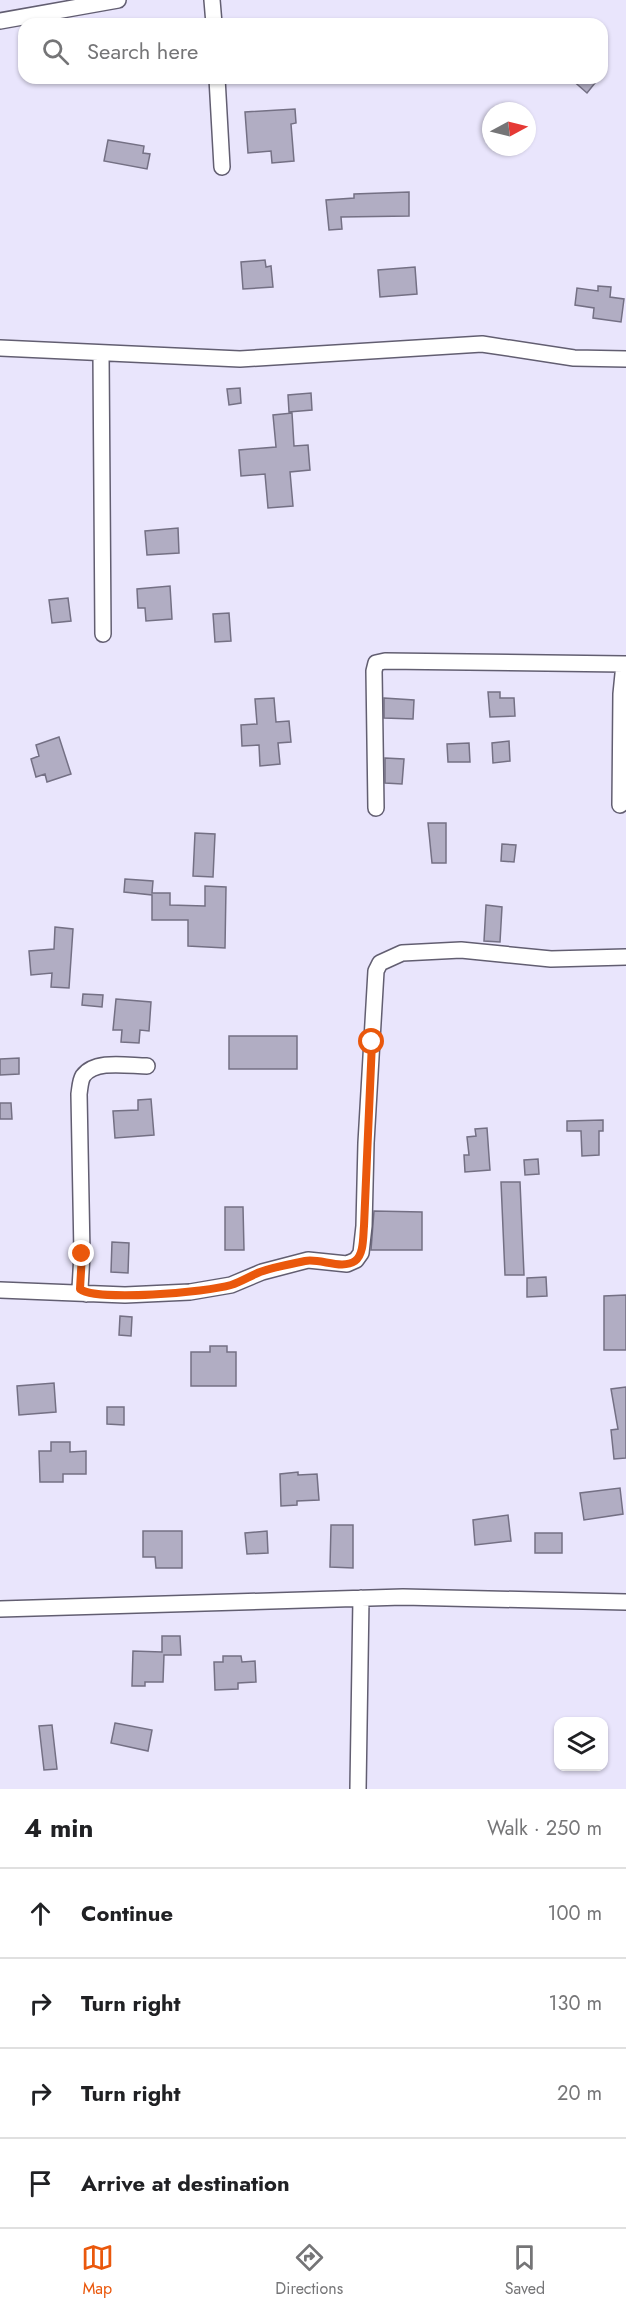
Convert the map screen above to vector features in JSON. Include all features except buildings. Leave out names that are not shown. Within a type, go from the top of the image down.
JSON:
[{"type":"street","points":[[0,21],[118,0]]},
{"type":"street","points":[[212,0],[214,18]]},
{"type":"street","points":[[217,84],[222,167]]},
{"type":"street","points":[[0,348],[240,360],[482,344],[574,358],[626,359]]},
{"type":"street","points":[[101,354],[103,634]]},
{"type":"street","points":[[376,808],[374,671],[376,663],[385,661],[625,664],[621,694],[620,805]]},
{"type":"street","points":[[0,1290],[125,1295],[190,1292],[231,1285],[262,1272],[308,1260],[346,1264],[356,1260],[361,1252],[364,1226],[376,971],[380,963],[402,953],[461,950],[551,959],[626,957]]},
{"type":"street","points":[[86,1294],[80,1289],[82,1254],[79,1094],[82,1078],[89,1070],[102,1066],[147,1066]]},
{"type":"street","points":[[358,1789],[361,1598]]},
{"type":"street","points":[[0,1609],[361,1598],[626,1602]]},
{"type":"route","points":[[82,1254],[80,1289],[86,1294],[125,1295],[190,1292],[231,1285],[262,1272],[308,1260],[346,1264],[356,1260],[361,1252],[364,1226],[372,1042]]}]
